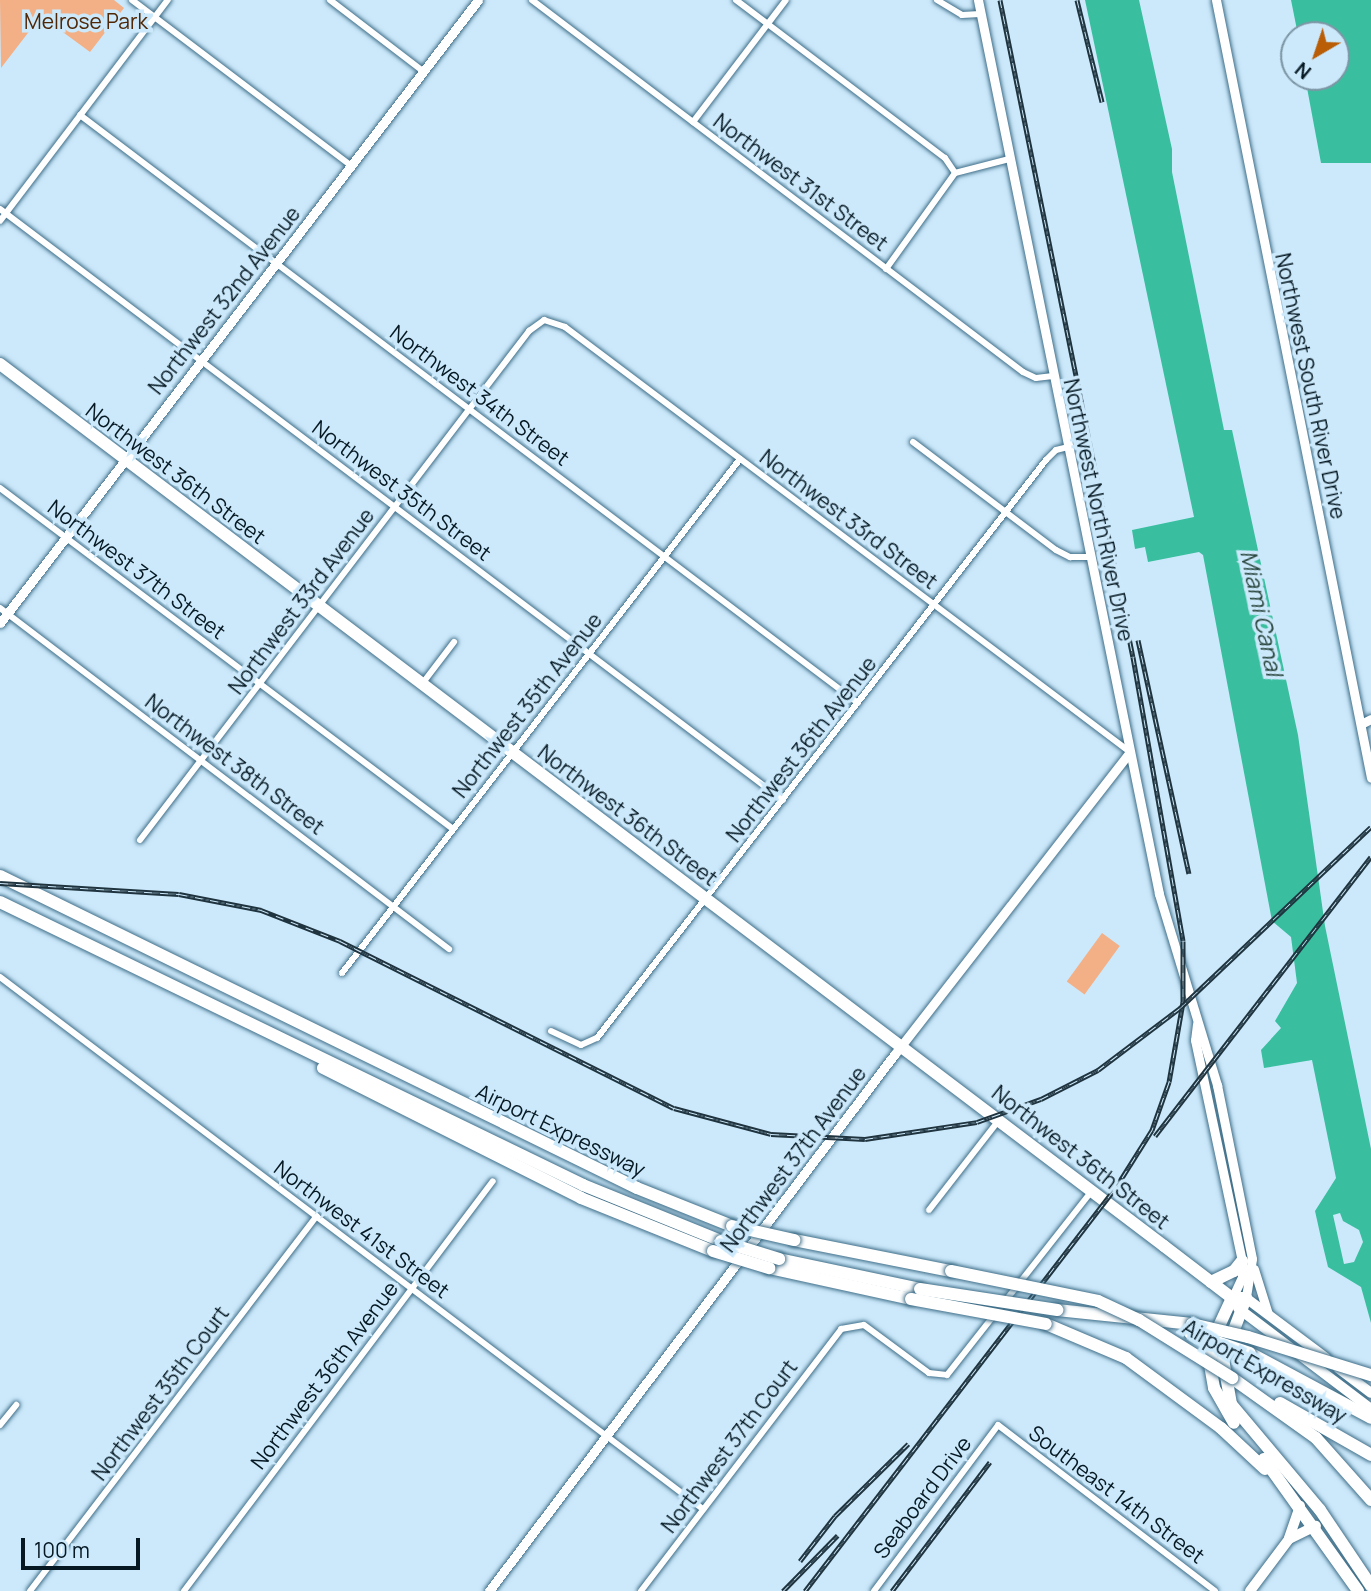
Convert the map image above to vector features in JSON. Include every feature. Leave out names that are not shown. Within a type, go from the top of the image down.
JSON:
[{"type":"highway","name":"Northwest 36th Street","points":[[0,364],[1000,1118],[1233,1298]]},
{"type":"highway","name":"Airport Expressway","points":[[0,876],[637,1188],[732,1226],[1098,1301],[1139,1320],[1285,1411],[1371,1455]]},
{"type":"highway","name":"Airport Expressway","points":[[0,902],[583,1185],[717,1246],[774,1264],[915,1294],[1162,1322],[1278,1345],[1371,1375]]},
{"type":"highway","points":[[1211,1282],[1247,1264]]},
{"type":"highway","points":[[915,1294],[1046,1324],[1097,1342],[1151,1375],[1222,1428],[1286,1488]]},
{"type":"highway","points":[[1357,1591],[1316,1526],[1231,1420],[1214,1388],[1213,1343],[1233,1298],[1246,1298],[1223,1359],[1231,1404],[1344,1542],[1371,1586]]},
{"type":"highway","points":[[1191,1329],[1250,1353],[1371,1418]]},
{"type":"highway","points":[[1285,1411],[1338,1458],[1371,1500]]},
{"type":"highway","points":[[1316,1526],[1344,1542]]},
{"type":"main road","name":"Northwest 32nd Avenue","points":[[0,623],[3,611],[65,537],[478,0]]},
{"type":"main road","name":"Northwest North River Drive","points":[[978,0],[1159,894],[1197,1024],[1195,1040],[1226,1184],[1247,1264],[1233,1298]]},
{"type":"main road","name":"Northwest South River Drive","points":[[1216,0],[1371,778]]},
{"type":"main road","points":[[1361,723],[1371,719]]},
{"type":"main road","name":"Northwest 37th Avenue","points":[[489,1591],[902,1045],[1130,752]]},
{"type":"main road","name":"Northwest North River Drive","points":[[1197,1024],[1204,1031],[1211,1057],[1237,1184],[1247,1264],[1246,1298]]},
{"type":"main road","points":[[1226,1184],[1237,1184]]},
{"type":"main road","points":[[1247,1264],[1268,1314]]},
{"type":"main road","name":"Northwest 36th Street","points":[[1233,1298],[1240,1311],[1371,1409]]},
{"type":"main road","points":[[1246,1298],[1371,1392]]},
{"type":"main road","points":[[1250,1591],[1289,1539],[1300,1506]]},
{"type":"main road","points":[[1289,1539],[1316,1526]]},
{"type":"street","points":[[132,0],[351,165]]},
{"type":"street","points":[[0,221],[3,211],[80,116],[168,0]]},
{"type":"street","points":[[330,0],[423,71]]},
{"type":"street","name":"Northwest 31st Street","points":[[532,0],[1023,372],[1036,377],[1053,376]]},
{"type":"street","points":[[736,0],[945,158],[955,173]]},
{"type":"street","points":[[693,122],[786,0]]},
{"type":"street","points":[[937,0],[962,15],[980,14]]},
{"type":"street","name":"Northwest 34th Street","points":[[80,116],[859,703]]},
{"type":"street","points":[[886,269],[955,173],[1009,159]]},
{"type":"street","name":"Northwest 35th Street","points":[[3,211],[783,800]]},
{"type":"street","name":"Northwest 33rd Avenue","points":[[140,840],[529,331],[544,320]]},
{"type":"street","name":"Northwest 33rd Street","points":[[544,320],[565,327],[1130,752]]},
{"type":"street","points":[[913,442],[1063,554],[1091,557]]},
{"type":"street","name":"Northwest 36th Avenue","points":[[551,1031],[576,1044],[590,1044],[708,898],[1051,455],[1068,447]]},
{"type":"street","name":"Northwest 35th Avenue","points":[[342,973],[740,459]]},
{"type":"street","name":"Northwest 37th Street","points":[[0,488],[453,829]]},
{"type":"street","name":"Northwest 38th Street","points":[[3,611],[449,949]]},
{"type":"street","points":[[422,684],[454,642]]},
{"type":"street","name":"Northwest 41st Street","points":[[0,977],[704,1509]]},
{"type":"street","points":[[929,1210],[1000,1118]]},
{"type":"street","name":"Northwest 36th Avenue","points":[[184,1591],[493,1181]]},
{"type":"street","name":"Northwest 37th Court","points":[[641,1591],[833,1336],[848,1325],[870,1328],[929,1373],[947,1375],[1093,1190]]},
{"type":"street","name":"Northwest 35th Court","points":[[30,1591],[317,1216]]},
{"type":"street","points":[[0,1426],[16,1405]]},
{"type":"street","name":"Seaboard Drive","points":[[874,1591],[998,1425]]},
{"type":"street","name":"Southeast 14th Street","points":[[998,1425],[1214,1591]]},
{"type":"green space","name":"Melrose Park","points":[[0,0],[114,0],[124,8],[90,52],[41,16],[1,68]]},
{"type":"green space","points":[[1102,933],[1120,946],[1085,994],[1067,982]]},
{"type":"water","name":"Miami Canal","points":[[1085,0],[1139,0],[1172,149],[1172,172],[1224,430],[1232,430],[1298,735],[1325,926],[1371,1149],[1371,1323],[1361,1287],[1328,1267],[1321,1238],[1315,1211],[1336,1178],[1312,1060],[1264,1068],[1261,1050],[1281,1028],[1275,1021],[1297,983],[1291,937],[1272,921],[1203,555],[1199,552],[1148,562],[1145,547],[1135,549],[1132,530],[1194,517]],"holes":[[[1340,1213],[1343,1221],[1359,1230],[1363,1242],[1354,1262],[1344,1264],[1333,1215]]]},
{"type":"water","points":[[1291,0],[1371,0],[1371,163],[1321,163],[1308,91],[1350,91],[1350,21],[1295,21]]},
{"type":"railway","points":[[1000,0],[1133,657],[1183,941],[1183,1002],[1169,1082],[1152,1130],[1118,1184]]},
{"type":"railway","points":[[1077,0],[1102,102]]},
{"type":"railway","points":[[1138,640],[1189,873]]},
{"type":"railway","points":[[0,883],[179,894],[261,910],[340,941],[674,1108],[771,1134],[865,1139],[977,1122],[1041,1099],[1098,1070],[1180,1008],[1371,827]]},
{"type":"railway","points":[[1155,1136],[1371,857]]},
{"type":"railway","points":[[805,1591],[1123,1178]]},
{"type":"railway","points":[[800,1561],[835,1516],[908,1444]]},
{"type":"railway","points":[[892,1591],[990,1462]]},
{"type":"railway","points":[[783,1591],[838,1535]]}]
